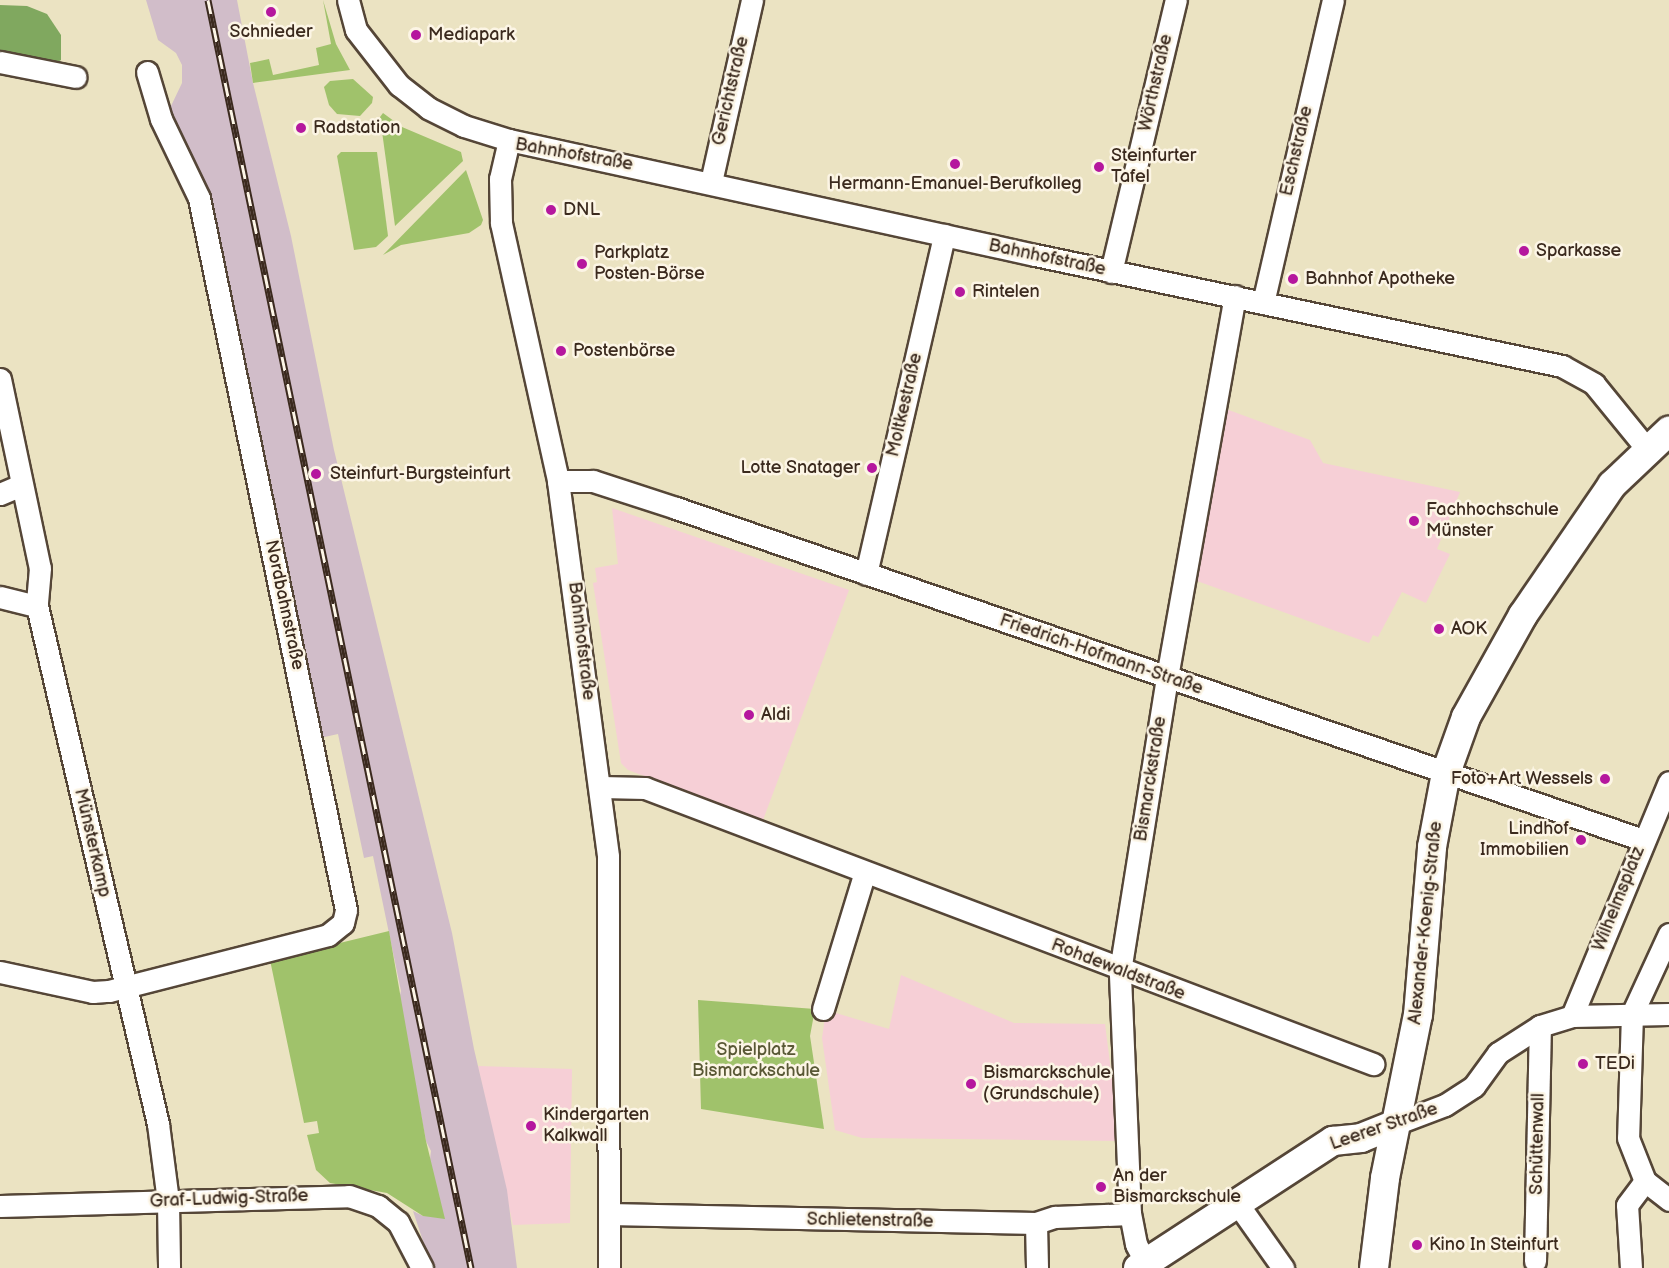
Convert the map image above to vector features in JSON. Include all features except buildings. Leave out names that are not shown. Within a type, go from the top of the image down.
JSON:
[{"type":"main road","name":"Alexander-Koenig-Straße","points":[[1374,1268],[1395,1125],[1418,1015],[1432,847],[1446,773],[1466,717],[1522,615],[1612,485],[1647,448],[1669,431]]},
{"type":"main road","name":"Leerer Straße","points":[[1142,1265],[1333,1141],[1361,1137],[1395,1125]]},
{"type":"street","points":[[348,0],[356,30],[399,85],[446,118],[508,140]]},
{"type":"street","name":"Gerichtstraße","points":[[711,182],[752,0]]},
{"type":"street","name":"Wörthstraße","points":[[1111,272],[1176,0]]},
{"type":"street","name":"Eschstraße","points":[[1263,303],[1333,0]]},
{"type":"street","points":[[0,62],[76,77]]},
{"type":"street","name":"Nordbahnstraße","points":[[0,972],[93,992],[328,934],[343,923],[346,910],[199,198],[161,119],[147,72]]},
{"type":"street","name":"Bahnhofstraße","points":[[609,1268],[611,896],[601,787],[558,481],[501,223],[500,179],[508,140],[711,182],[1111,272],[1235,296],[1562,366],[1594,384],[1647,448]]},
{"type":"street","name":"Moltkestraße","points":[[866,574],[944,235]]},
{"type":"street","name":"Bismarckstraße","points":[[1142,1265],[1130,1214],[1120,971],[1167,677],[1235,296]]},
{"type":"street","name":"Münsterkamp","points":[[0,384],[40,568],[37,606],[158,1124],[168,1202],[169,1268]]},
{"type":"street","name":"Friedrich-Hofmann-Straße","points":[[558,481],[593,481],[1642,840]]},
{"type":"street","points":[[0,494],[21,484]]},
{"type":"street","points":[[0,597],[37,606]]},
{"type":"street","name":"Wilhelmsplatz","points":[[1572,1016],[1642,840],[1669,783]]},
{"type":"street","name":"Rohdewaldstraße","points":[[601,787],[645,788],[1120,971],[1373,1064]]},
{"type":"street","points":[[823,1009],[865,872]]},
{"type":"street","points":[[1669,934],[1632,1014],[1628,1138],[1646,1181],[1669,1200]]},
{"type":"street","name":"Leerer Straße","points":[[1395,1125],[1445,1105],[1474,1086],[1498,1053],[1540,1026],[1572,1016],[1669,1014]]},
{"type":"street","name":"Schüttenwall","points":[[1535,1261],[1540,1026]]},
{"type":"street","points":[[1631,1268],[1627,1205],[1646,1181]]},
{"type":"street","name":"Graf-Ludwig-Straße","points":[[0,1206],[349,1196],[388,1212],[407,1234],[422,1268]]},
{"type":"street","points":[[1237,1203],[1283,1268]]},
{"type":"street","name":"Schlietenstraße","points":[[609,1214],[1035,1223],[1055,1217],[1130,1214]]},
{"type":"street","points":[[1035,1223],[1037,1268]]},
{"type":"shaded area","points":[[146,0],[237,0],[253,83],[291,236],[334,450],[452,933],[474,1049],[507,1190],[517,1268],[432,1268],[413,1211],[423,1216],[431,1151],[426,1141],[399,999],[401,991],[373,856],[364,858],[338,734],[320,738],[172,122],[171,106],[182,83],[182,65],[176,53],[158,40]]},
{"type":"shaded area","points":[[1226,409],[1310,440],[1323,463],[1460,492],[1437,549],[1450,554],[1426,603],[1402,592],[1378,637],[1373,635],[1369,643],[1197,581]]},
{"type":"shaded area","points":[[612,508],[849,590],[763,820],[628,770],[621,763],[593,583],[597,582],[595,568],[618,564]]},
{"type":"shaded area","name":"Bismarckschule (Grundschule)","points":[[901,975],[1014,1023],[1105,1024],[1120,1141],[862,1138],[835,1130],[822,1038],[826,1010],[889,1029]]},
{"type":"shaded area","name":"Kindergarten Kalkwall","points":[[478,1066],[572,1069],[570,1223],[513,1225]]},
{"type":"green space","points":[[323,0],[336,44],[350,70],[253,83],[250,63],[269,59],[273,75],[319,65],[316,48],[331,44]]},
{"type":"green space","points":[[0,5],[27,6],[47,14],[61,35],[61,60],[53,65],[0,54]]},
{"type":"green space","points":[[353,79],[373,97],[372,103],[360,116],[337,114],[329,105],[324,87],[330,81]]},
{"type":"green space","points":[[383,113],[402,127],[461,152],[463,161],[395,226],[380,117]]},
{"type":"green space","points":[[341,152],[377,152],[388,236],[376,247],[354,250],[337,156]]},
{"type":"green space","points":[[466,170],[483,220],[481,225],[469,233],[401,245],[383,255]]},
{"type":"green space","points":[[389,931],[426,1141],[445,1219],[423,1216],[387,1193],[330,1183],[316,1170],[307,1135],[319,1133],[317,1121],[304,1123],[270,960]]},
{"type":"green space","name":"Spielplatz Bismarckschule","points":[[698,1000],[815,1009],[810,1036],[824,1129],[701,1109]]},
{"type":"railway","points":[[208,0],[471,1268]]},
{"type":"place","name":"Schnieder","points":[[271,12]]},
{"type":"place","name":"Mediapark","points":[[416,35]]},
{"type":"place","name":"Radstation","points":[[301,128]]},
{"type":"place","name":"Hermann-Emanuel-Berufkolleg","points":[[955,164]]},
{"type":"place","name":"Steinfurter Tafel","points":[[1099,167]]},
{"type":"place","name":"DNL","points":[[551,210]]},
{"type":"place","name":"Sparkasse","points":[[1524,251]]},
{"type":"place","name":"Parkplatz Posten-Börse","points":[[582,264]]},
{"type":"place","name":"Bahnhof Apotheke","points":[[1293,279]]},
{"type":"place","name":"Rintelen","points":[[960,292]]},
{"type":"place","name":"Postenbörse","points":[[561,351]]},
{"type":"place","name":"Lotte Snatager","points":[[872,468]]},
{"type":"place","name":"Steinfurt-Burgsteinfurt","points":[[316,474]]},
{"type":"place","name":"Fachhochschule Münster","points":[[1414,521]]},
{"type":"place","name":"AOK","points":[[1439,629]]},
{"type":"place","name":"Aldi","points":[[749,715]]},
{"type":"place","name":"Foto+Art Wessels","points":[[1605,779]]},
{"type":"place","name":"Lindhof Immobilien","points":[[1581,840]]},
{"type":"place","name":"TEDi","points":[[1583,1064]]},
{"type":"place","name":"Bismarckschule (Grundschule)","points":[[971,1084]]},
{"type":"place","name":"Kindergarten Kalkwall","points":[[531,1126]]},
{"type":"place","name":"An der Bismarckschule","points":[[1101,1187]]},
{"type":"place","name":"Kino In Steinfurt","points":[[1417,1245]]}]
